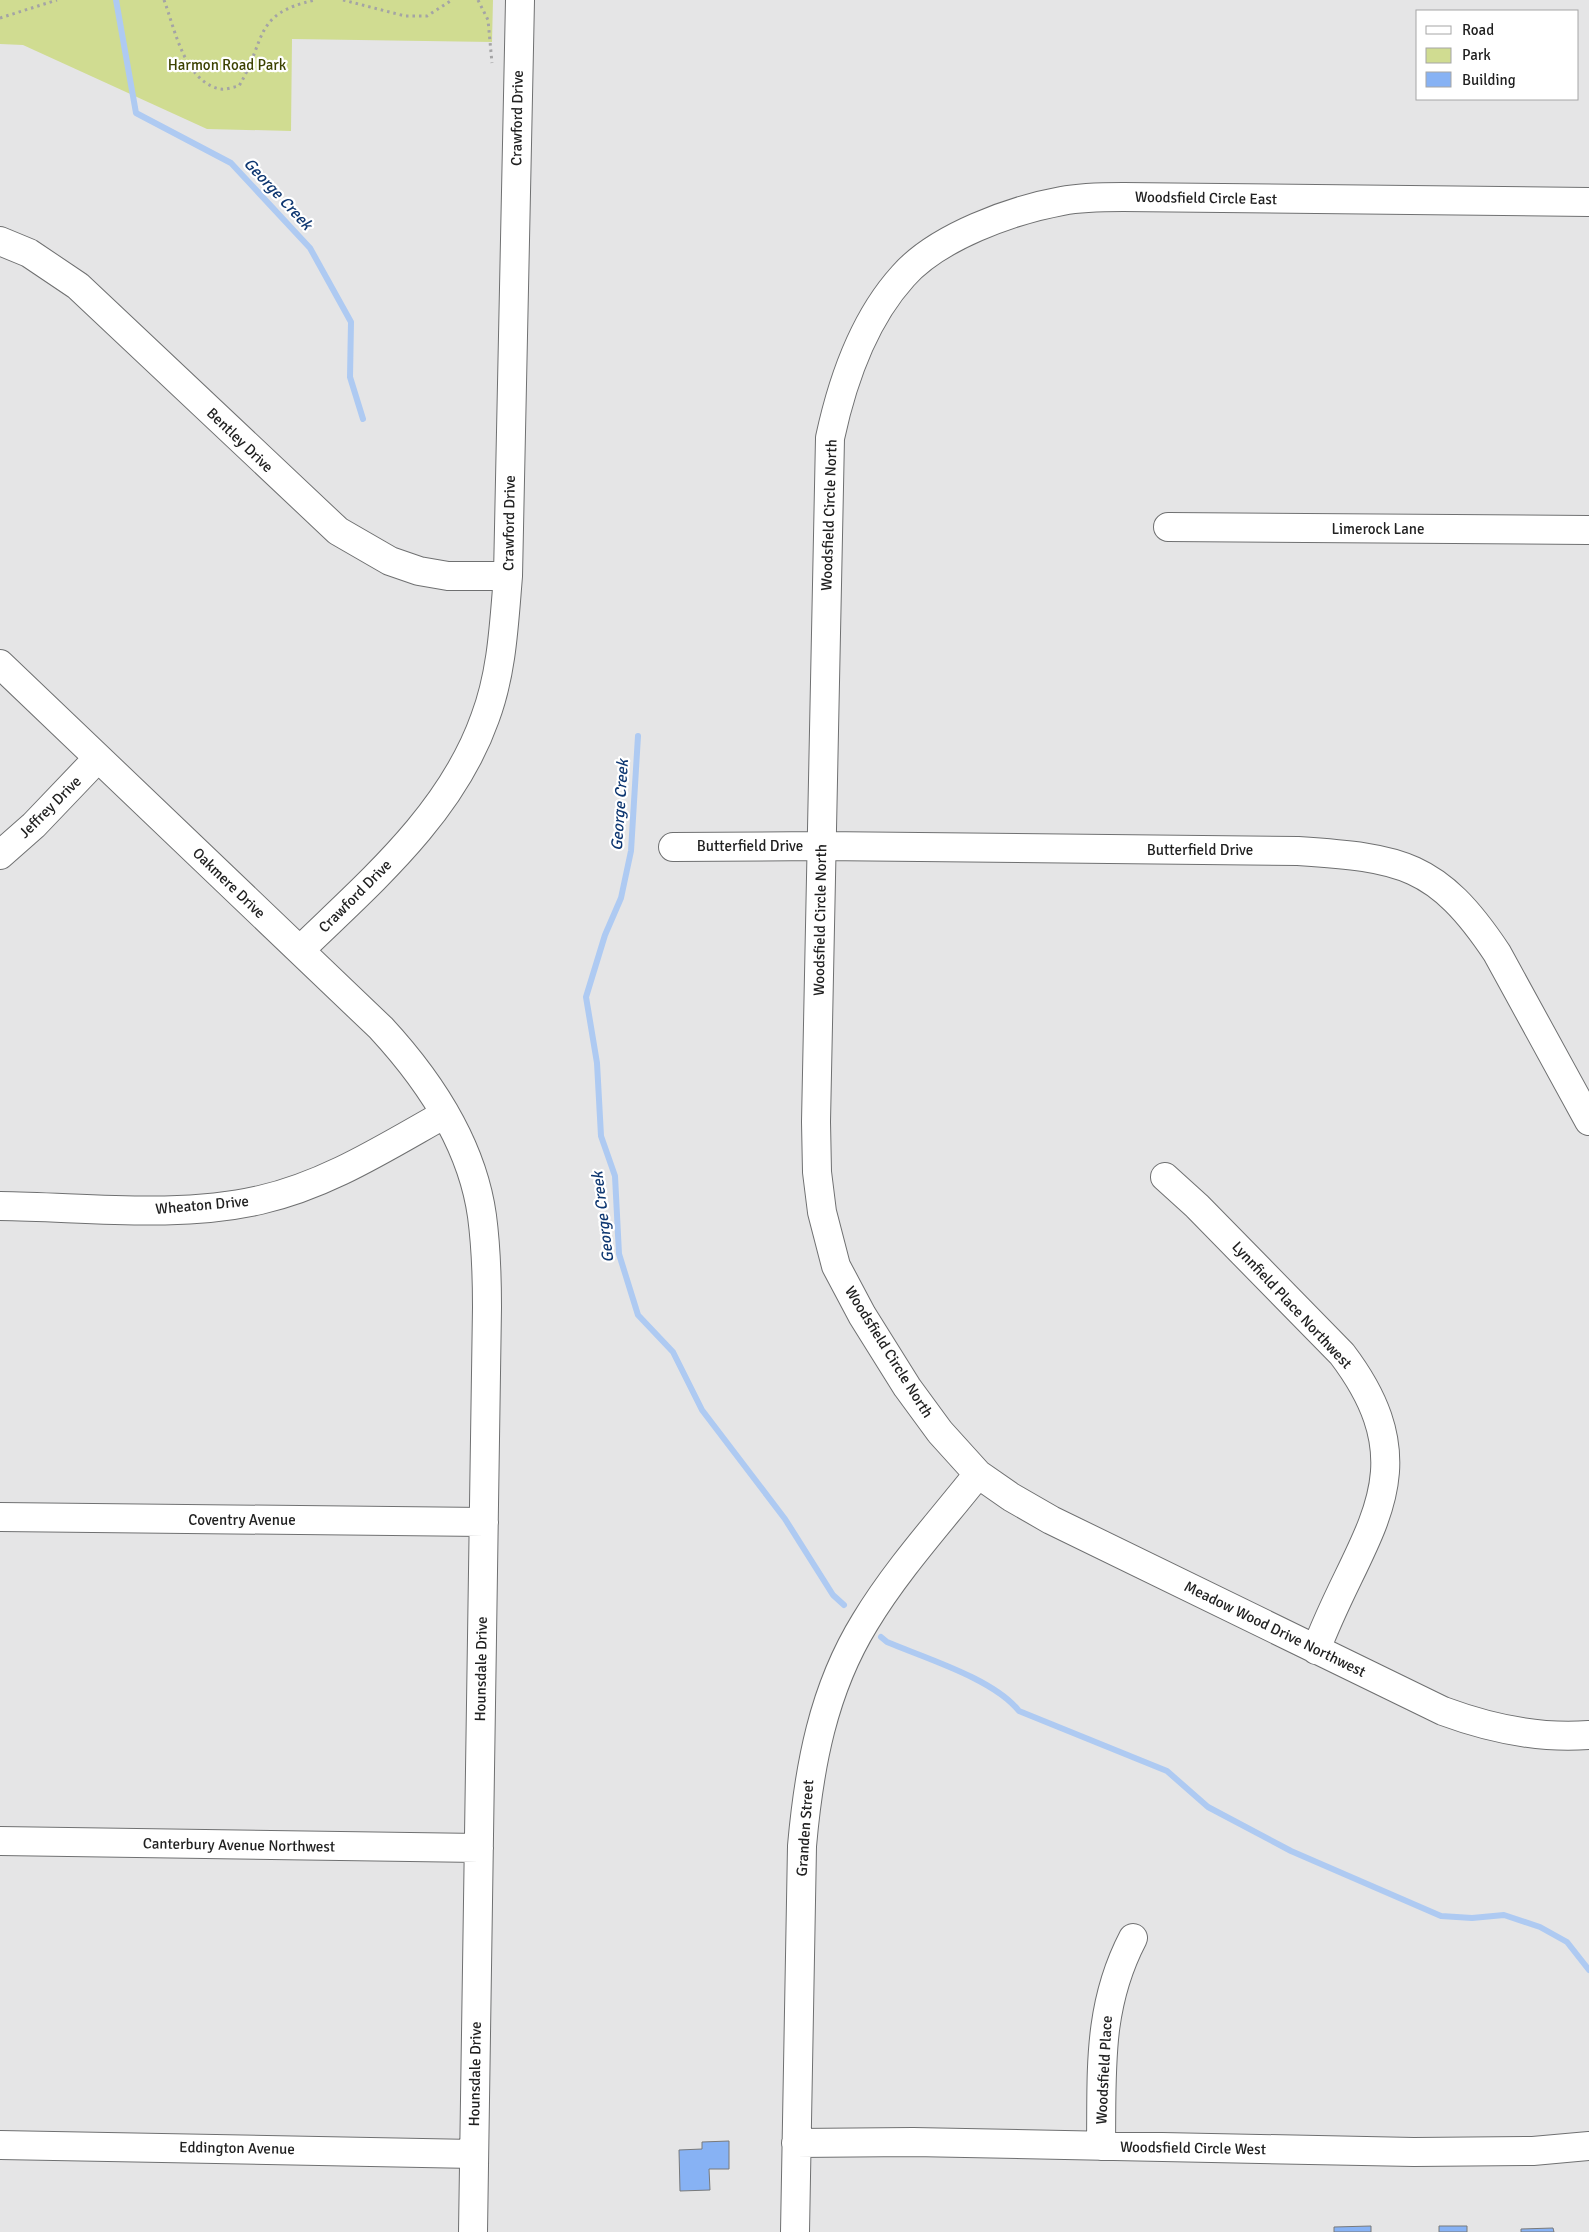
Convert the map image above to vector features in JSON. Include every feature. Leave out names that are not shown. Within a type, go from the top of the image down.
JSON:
[{"type":"street","name":"Crawford Drive","points":[[300,950],[387,865],[426,821],[460,772],[482,727],[494,689],[503,641],[508,576],[520,13],[509,0]]},
{"type":"street","name":"Woodsfield Circle East","points":[[870,326],[903,276],[926,256],[951,240],[1006,217],[1063,200],[1123,197],[1589,202]]},
{"type":"street","name":"Bentley Drive","points":[[0,240],[30,253],[78,286],[315,511],[357,543],[390,561],[419,570],[448,576],[508,576]]},
{"type":"street","name":"Woodsfield Circle North","points":[[870,326],[845,380],[830,438],[821,846],[817,1172],[828,1239],[836,1266],[849,1291],[907,1387],[940,1432],[978,1474]]},
{"type":"street","name":"Limerock Lane","points":[[1168,527],[1589,530]]},
{"type":"street","name":"Oakmere Drive","points":[[0,664],[401,1049],[420,1073],[445,1114]]},
{"type":"street","name":"Jeffrey Drive","points":[[0,854],[34,825],[98,758]]},
{"type":"street","name":"Butterfield Drive","points":[[673,847],[821,846],[1298,851],[1357,855],[1387,860],[1414,870],[1440,885],[1481,928],[1497,953],[1589,1121]]},
{"type":"street","name":"Wheaton Drive","points":[[0,1206],[142,1210],[201,1208],[261,1200],[314,1182],[346,1168],[445,1114]]},
{"type":"street","name":"Hounsdale Drive","points":[[445,1114],[460,1142],[473,1177],[482,1214],[486,1256],[484,1522],[472,2232]]},
{"type":"street","name":"Lynnfield Place Northwest","points":[[1165,1177],[1198,1206],[1342,1354],[1359,1376],[1372,1400],[1382,1429],[1386,1458],[1384,1488],[1377,1515],[1326,1622],[1316,1650]]},
{"type":"street","name":"Meadow Wood Drive Northwest","points":[[978,1474],[1011,1497],[1051,1520],[1443,1710],[1471,1721],[1559,1738],[1589,1735]]},
{"type":"street","name":"Granden Street","points":[[795,2232],[802,1846],[807,1788],[819,1730],[831,1693],[851,1647],[865,1621],[900,1572],[978,1474]]},
{"type":"street","name":"Coventry Avenue","points":[[0,1517],[484,1522]]},
{"type":"street","name":"Canterbury Avenue Northwest","points":[[0,1841],[478,1848]]},
{"type":"street","name":"Woodsfield Place","points":[[1101,2146],[1102,2061],[1107,2011],[1115,1977],[1133,1938]]},
{"type":"street","name":"Woodsfield Circle West","points":[[796,2143],[913,2142],[1424,2152],[1533,2151],[1589,2146]]},
{"type":"street","name":"Eddington Avenue","points":[[0,2144],[474,2154]]},
{"type":"path","points":[[0,18],[57,0]]},
{"type":"path","points":[[164,0],[192,69],[211,85],[222,90],[239,86],[250,68],[266,24],[277,14],[297,4],[315,0]]},
{"type":"path","points":[[343,0],[405,16],[427,16],[452,0]]},
{"type":"path","points":[[478,0],[488,20],[492,63]]},
{"type":"green space","name":"Harmon Road Park","points":[[0,0],[493,0],[492,42],[292,39],[291,131],[207,129],[23,45],[0,44]]},
{"type":"building","points":[[729,2141],[729,2169],[709,2169],[710,2190],[680,2191],[679,2150],[702,2149],[702,2142]]},
{"type":"building","points":[[1371,2226],[1371,2232],[1334,2232],[1334,2227]]},
{"type":"building","points":[[1439,2226],[1467,2226],[1467,2232],[1439,2232]]},
{"type":"building","points":[[1553,2228],[1554,2232],[1521,2232],[1521,2229]]},
{"type":"waterway","name":"George Creek","points":[[116,0],[136,113],[231,163],[310,248],[351,322],[350,377],[363,419]]},
{"type":"waterway","name":"George Creek","points":[[638,736],[631,851],[621,898],[605,935],[586,997],[597,1063],[601,1136],[615,1176],[619,1254],[638,1315],[673,1352],[702,1410],[785,1519],[833,1595],[844,1605]]},
{"type":"waterway","points":[[881,1637],[887,1642],[976,1679],[1008,1700],[1019,1711],[1167,1771],[1208,1807],[1291,1851],[1441,1916],[1472,1918],[1504,1915],[1540,1927],[1567,1942],[1589,1970]]}]
